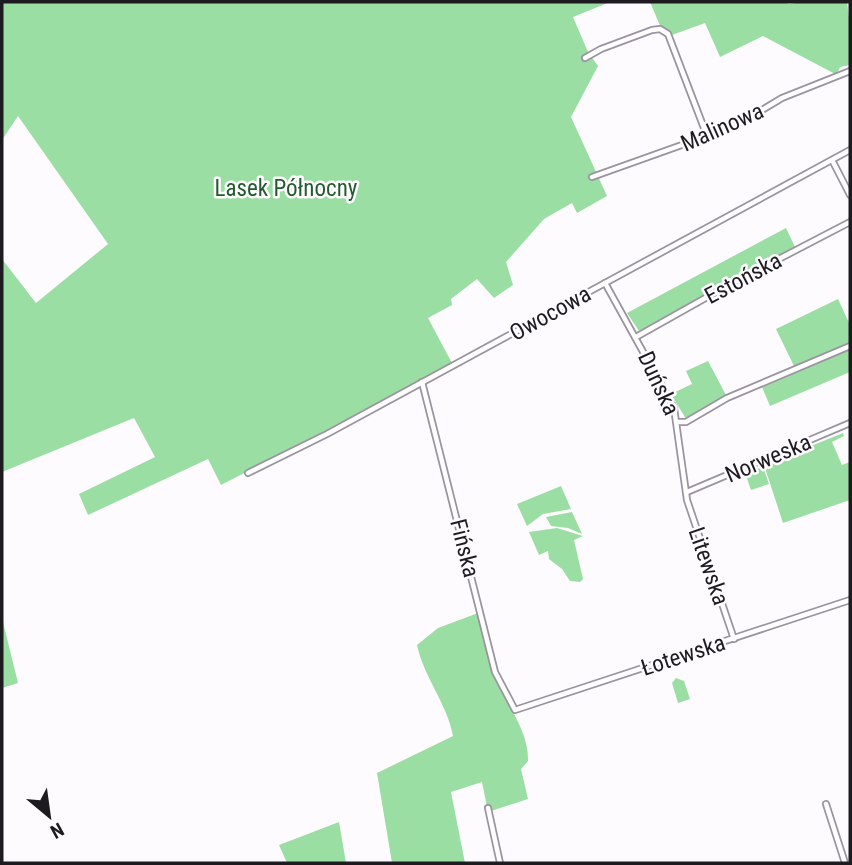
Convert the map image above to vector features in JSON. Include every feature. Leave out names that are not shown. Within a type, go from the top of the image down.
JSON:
[{"type":"street","points":[[585,58],[601,49],[652,30],[660,29],[668,34],[708,136]]},
{"type":"street","name":"Malinowa","points":[[592,177],[708,136],[747,119],[782,99],[850,71]]},
{"type":"street","name":"Owocowa","points":[[248,473],[327,434],[850,150]]},
{"type":"street","points":[[832,160],[850,195]]},
{"type":"street","name":"Estońska","points":[[636,337],[850,222]]},
{"type":"street","name":"Duńska","points":[[606,283],[673,404],[678,422],[687,492]]},
{"type":"street","points":[[678,422],[685,422],[727,398],[850,346]]},
{"type":"street","name":"Fińska","points":[[422,382],[495,672],[515,710]]},
{"type":"street","name":"Norweska","points":[[687,492],[850,423]]},
{"type":"street","name":"Litewska","points":[[687,492],[687,500],[734,639]]},
{"type":"street","name":"Łotewska","points":[[515,710],[850,600]]},
{"type":"street","points":[[826,804],[847,863]]},
{"type":"street","points":[[488,808],[500,863]]},
{"type":"green space","name":"Lasek Północny","points":[[2,2],[610,2],[573,17],[588,52],[598,66],[571,117],[607,196],[577,213],[572,203],[544,219],[506,262],[513,285],[494,298],[477,279],[451,299],[452,305],[428,318],[453,365],[221,485],[208,459],[88,515],[79,494],[155,457],[134,418],[2,472],[2,259],[36,303],[108,244],[18,116],[2,140]]},
{"type":"green space","points":[[650,2],[847,2],[850,65],[840,67],[837,75],[763,36],[720,57],[705,23],[672,35],[661,28]]},
{"type":"green space","points":[[786,228],[795,247],[639,331],[627,313]]},
{"type":"green space","points":[[838,299],[850,325],[850,342],[794,366],[776,329]]},
{"type":"green space","points":[[850,348],[850,372],[770,406],[762,387]]},
{"type":"green space","points":[[708,361],[727,397],[686,419],[671,394],[692,384],[686,371]]},
{"type":"green space","points":[[843,433],[844,436],[832,442],[842,465],[850,462],[850,500],[783,523],[764,465]]},
{"type":"green space","points":[[763,467],[769,484],[751,490],[745,473]]},
{"type":"green space","points":[[561,486],[571,509],[543,514],[527,526],[517,504]]},
{"type":"green space","points":[[572,512],[582,534],[568,528],[551,526],[546,517]]},
{"type":"green space","points":[[557,528],[583,536],[574,540],[583,579],[580,582],[570,581],[562,569],[549,559],[548,551],[539,555],[529,532]]},
{"type":"green space","points":[[478,613],[486,650],[497,682],[524,737],[528,761],[521,769],[528,799],[488,812],[482,782],[451,792],[465,863],[392,863],[377,773],[453,736],[446,712],[417,645],[438,628]]},
{"type":"green space","points":[[2,618],[18,683],[2,688]]},
{"type":"green space","points":[[676,678],[684,681],[690,699],[678,703],[672,683]]},
{"type":"green space","points":[[339,822],[346,863],[287,863],[279,845]]}]
